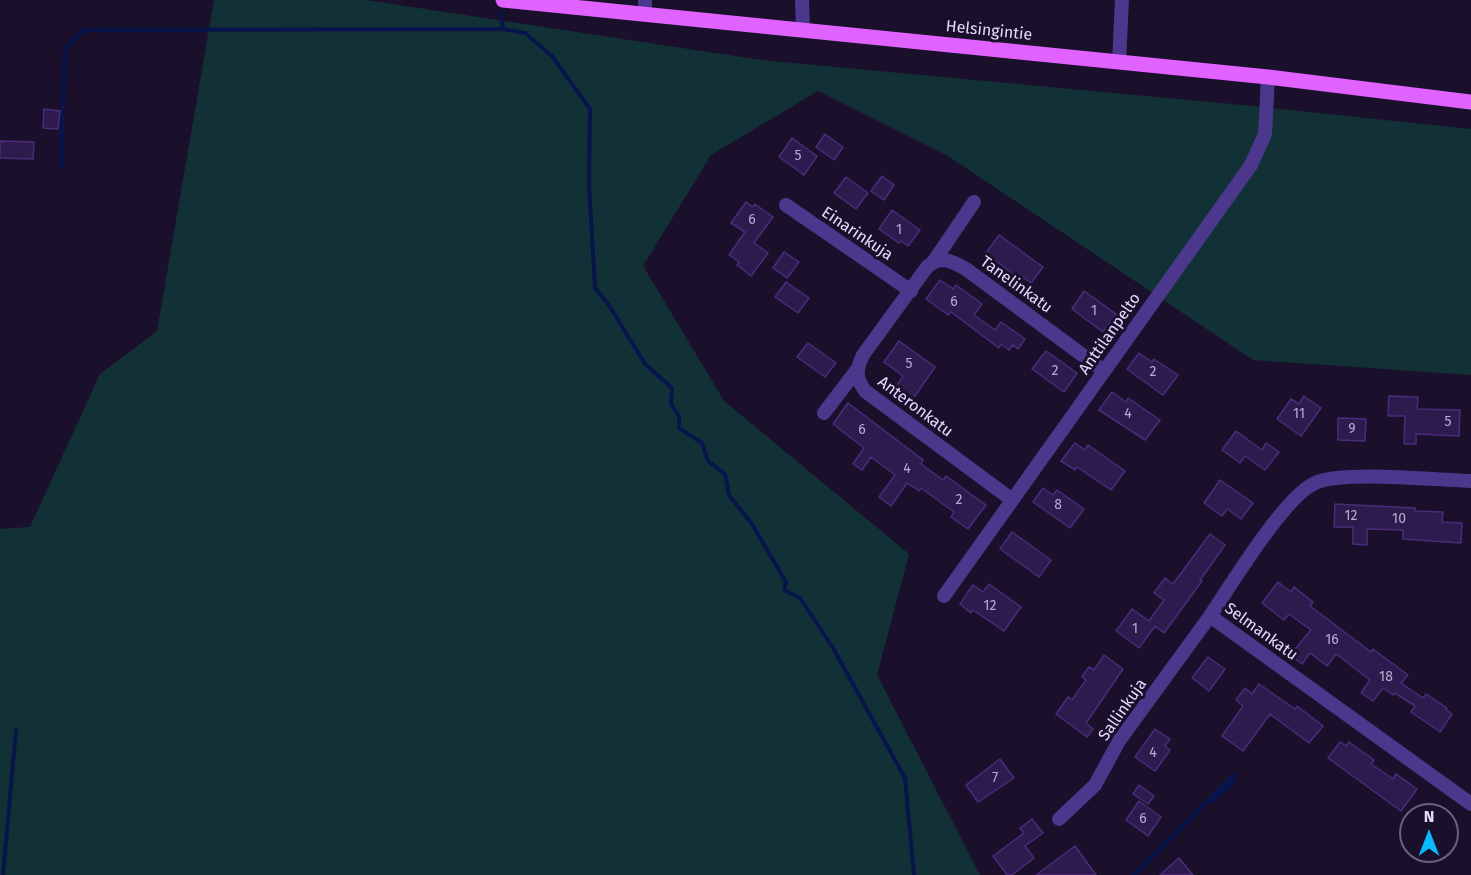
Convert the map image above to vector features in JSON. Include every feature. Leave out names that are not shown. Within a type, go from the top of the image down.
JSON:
[{"type":"main road","name":"Helsingintie","points":[[503,0],[645,7],[803,30],[1268,77],[1471,102]]},
{"type":"street","points":[[802,0],[803,30]]},
{"type":"street","points":[[1119,62],[1122,0]]},
{"type":"street","name":"Anttilanpelto","points":[[944,596],[1260,149],[1265,134],[1268,77]]},
{"type":"street","points":[[911,291],[974,202]]},
{"type":"street","name":"Einarinkuja","points":[[786,205],[911,291]]},
{"type":"street","name":"Tanelinkatu","points":[[934,261],[949,260],[966,269],[1104,371]]},
{"type":"street","name":"Anteronkatu","points":[[911,291],[864,355],[856,371],[865,391],[1011,499]]},
{"type":"street","points":[[824,413],[856,371]]},
{"type":"street","name":"Selmankatu","points":[[1471,481],[1341,477],[1314,483],[1281,514],[1210,616],[1471,804]]},
{"type":"street","name":"Sallinkuja","points":[[1059,819],[1095,785],[1119,741],[1210,616]]},
{"type":"green space","points":[[214,0],[366,0],[761,60],[1471,129],[1471,375],[1253,360],[948,156],[818,91],[711,155],[643,266],[724,401],[909,554],[877,675],[980,875],[0,875],[0,529],[30,527],[100,374],[157,331]]},
{"type":"building","points":[[44,109],[60,111],[58,129],[43,128]]},
{"type":"building","points":[[825,134],[843,147],[834,160],[816,147]]},
{"type":"building","points":[[792,138],[817,156],[804,175],[779,157]]},
{"type":"building","points":[[0,141],[34,142],[33,159],[0,158]]},
{"type":"building","points":[[882,176],[894,185],[884,200],[871,191]]},
{"type":"building","points":[[846,177],[868,193],[856,209],[834,193]]},
{"type":"building","points":[[746,202],[753,207],[755,204],[773,217],[754,243],[768,253],[751,276],[737,265],[739,262],[729,255],[745,232],[731,223]]},
{"type":"building","points":[[892,210],[920,230],[908,246],[901,241],[899,243],[879,229]]},
{"type":"building","points":[[999,235],[1043,267],[1031,283],[1020,275],[1018,278],[986,253]]},
{"type":"building","points":[[784,252],[799,262],[787,278],[773,268]]},
{"type":"building","points":[[940,280],[953,289],[956,285],[982,304],[974,315],[995,330],[1001,322],[1025,339],[1018,349],[1013,345],[1009,350],[1001,344],[999,348],[951,312],[948,315],[926,299]]},
{"type":"building","points":[[786,282],[809,298],[798,313],[775,297]]},
{"type":"building","points":[[1084,291],[1116,314],[1103,332],[1072,309]]},
{"type":"building","points":[[899,341],[935,367],[908,406],[891,395],[903,376],[884,362]]},
{"type":"building","points":[[808,343],[836,363],[825,377],[797,357]]},
{"type":"building","points":[[1046,351],[1077,373],[1064,392],[1032,369]]},
{"type":"building","points":[[1139,353],[1152,362],[1154,359],[1178,375],[1163,395],[1127,369]]},
{"type":"building","points":[[1112,392],[1126,402],[1128,398],[1160,420],[1145,440],[1099,410]]},
{"type":"building","points":[[1304,396],[1321,408],[1301,436],[1277,419],[1291,399],[1299,404]]},
{"type":"building","points":[[1389,396],[1418,397],[1417,409],[1460,410],[1459,436],[1416,434],[1416,444],[1404,444],[1405,416],[1388,416]]},
{"type":"building","points":[[848,403],[923,460],[921,464],[943,480],[946,476],[986,505],[968,529],[951,517],[954,512],[921,488],[919,491],[907,483],[891,506],[879,497],[895,475],[871,457],[862,470],[853,464],[864,448],[833,424]]},
{"type":"building","points":[[1338,418],[1366,419],[1365,441],[1338,440]]},
{"type":"building","points":[[1236,431],[1262,450],[1266,443],[1279,452],[1265,470],[1245,456],[1240,463],[1222,450]]},
{"type":"building","points":[[1075,443],[1085,450],[1088,445],[1125,471],[1111,490],[1077,467],[1075,470],[1061,461]]},
{"type":"building","points":[[1220,480],[1253,503],[1241,519],[1227,509],[1222,516],[1204,503]]},
{"type":"building","points":[[1043,488],[1053,495],[1057,490],[1084,509],[1070,528],[1033,502]]},
{"type":"building","points":[[1335,504],[1415,508],[1415,511],[1443,512],[1442,522],[1462,523],[1461,543],[1403,539],[1403,530],[1367,529],[1367,545],[1353,544],[1353,527],[1334,527]]},
{"type":"building","points":[[1012,532],[1051,560],[1039,577],[1000,549]]},
{"type":"building","points":[[1210,534],[1225,545],[1164,633],[1155,626],[1139,648],[1116,631],[1132,609],[1149,621],[1164,600],[1154,593],[1165,578],[1173,584]]},
{"type":"building","points":[[1278,582],[1291,592],[1294,587],[1313,602],[1310,606],[1371,652],[1373,649],[1408,675],[1401,683],[1423,698],[1426,694],[1447,708],[1446,710],[1452,714],[1440,732],[1411,712],[1415,706],[1395,693],[1393,695],[1383,688],[1373,701],[1361,693],[1370,680],[1336,654],[1327,666],[1310,653],[1302,664],[1290,655],[1311,630],[1289,614],[1284,620],[1262,603]]},
{"type":"building","points":[[989,584],[1021,607],[1004,631],[973,610],[971,613],[960,604],[973,585],[983,592]]},
{"type":"building","points":[[1104,655],[1123,669],[1086,723],[1093,729],[1087,737],[1056,714],[1068,697],[1072,700],[1086,680],[1082,677],[1089,667],[1094,670]]},
{"type":"building","points":[[1208,657],[1225,669],[1209,691],[1192,678]]},
{"type":"building","points":[[1259,684],[1295,709],[1297,706],[1323,726],[1309,743],[1270,714],[1243,751],[1222,736],[1243,706],[1236,700],[1245,688],[1252,694]]},
{"type":"building","points":[[1155,729],[1170,739],[1165,746],[1170,750],[1155,771],[1135,757]]},
{"type":"building","points":[[1340,742],[1346,746],[1349,742],[1374,760],[1371,764],[1393,779],[1396,774],[1417,789],[1407,803],[1399,803],[1399,810],[1328,758]]},
{"type":"building","points":[[1000,759],[1014,778],[978,802],[966,785]]},
{"type":"building","points":[[1139,785],[1154,796],[1148,804],[1133,794]]},
{"type":"building","points":[[1139,801],[1161,817],[1148,836],[1126,820]]},
{"type":"building","points":[[1032,819],[1043,833],[1025,846],[1034,858],[1012,875],[1007,875],[993,856],[1024,833],[1020,828]]},
{"type":"building","points":[[1075,846],[1096,875],[1036,875]]},
{"type":"building","points":[[1179,858],[1193,875],[1160,875]]},
{"type":"waterway","points":[[501,12],[503,29]]},
{"type":"waterway","points":[[61,168],[65,49],[84,30],[503,29],[525,33],[552,56],[590,109],[589,184],[595,288],[609,305],[645,364],[672,388],[671,404],[679,416],[679,428],[702,443],[708,461],[725,474],[729,495],[752,524],[786,582],[784,590],[800,598],[833,648],[905,778],[914,875]]},
{"type":"waterway","points":[[3,875],[16,730]]},
{"type":"waterway","points":[[1134,875],[1234,775]]},
{"type":"waterway","points":[[1212,801],[1234,781]]}]
